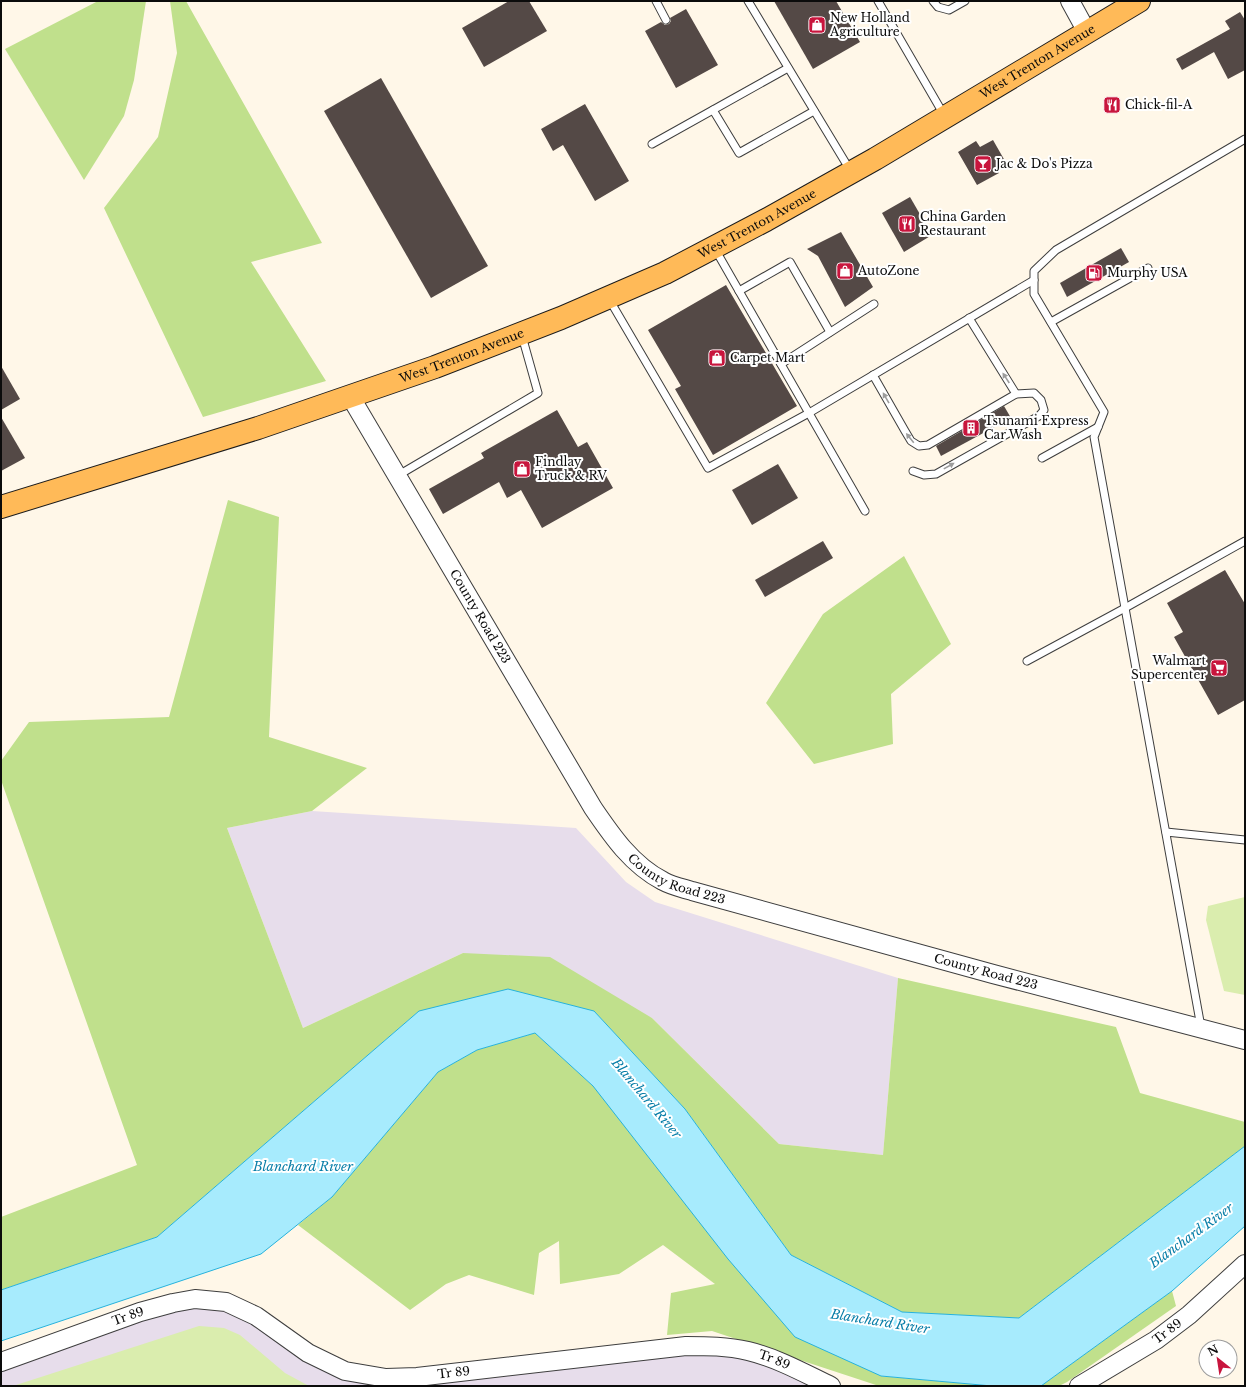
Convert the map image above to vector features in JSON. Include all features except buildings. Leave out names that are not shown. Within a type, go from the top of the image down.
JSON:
[{"type":"main road","name":"West Trenton Avenue","points":[[1,508],[258,428],[435,367],[560,318],[665,273],[766,220],[851,172],[1139,1]]},
{"type":"street","points":[[1070,1],[1087,32]]},
{"type":"street","name":"County Road 223","points":[[350,396],[593,808],[611,834],[638,864],[655,876],[673,885],[692,891],[993,974],[1202,1030],[1245,1040]]},
{"type":"street","name":"Tr 89","points":[[1079,1386],[1156,1340],[1189,1315],[1245,1264]]},
{"type":"street","name":"Tr 89","points":[[1,1362],[140,1312],[195,1299],[226,1302],[256,1316],[308,1353],[345,1371],[386,1378],[417,1377],[686,1346],[717,1346],[748,1351],[778,1361],[831,1386]]},
{"type":"lane","points":[[656,1],[666,20]]},
{"type":"lane","points":[[748,1],[851,172]]},
{"type":"lane","points":[[878,1],[945,117]]},
{"type":"lane","points":[[933,1],[938,7],[949,10],[965,1]]},
{"type":"lane","points":[[652,144],[788,68]]},
{"type":"lane","points":[[713,110],[739,153],[814,111]]},
{"type":"lane","points":[[1202,1030],[1094,437],[1104,412],[1034,294],[1034,271],[1056,250],[1245,139]]},
{"type":"lane","points":[[714,247],[865,511]]},
{"type":"lane","points":[[739,290],[790,262],[830,332]]},
{"type":"lane","points":[[1051,322],[1148,268]]},
{"type":"lane","points":[[608,298],[708,468],[809,413],[1034,280]]},
{"type":"lane","points":[[781,364],[874,304]]},
{"type":"lane","points":[[970,318],[995,362],[1016,394]]},
{"type":"lane","points":[[397,476],[538,393],[521,333]]},
{"type":"lane","points":[[873,375],[911,441],[919,446],[928,445],[1016,394],[1034,393],[1042,400],[1044,410],[1039,416],[936,474],[924,475],[913,471]]},
{"type":"lane","points":[[1042,458],[1098,427]]},
{"type":"lane","points":[[1027,661],[1245,541]]},
{"type":"lane","points":[[1166,832],[1245,840]]},
{"type":"shaded area","points":[[312,811],[576,828],[626,882],[655,902],[898,978],[883,1155],[779,1144],[652,1018],[463,953],[303,1028],[227,828]]},
{"type":"shaded area","points":[[195,1299],[256,1316],[345,1371],[417,1377],[739,1349],[834,1386],[1,1386],[1,1362]]},
{"type":"green space","points":[[98,1],[146,1],[134,80],[124,116],[84,180],[5,49]]},
{"type":"green space","points":[[170,1],[186,1],[322,243],[251,262],[326,381],[203,417],[104,208],[158,137],[177,53]]},
{"type":"green space","points":[[228,500],[279,517],[269,737],[367,768],[312,811],[227,828],[303,1028],[463,953],[550,957],[652,1018],[779,1144],[883,1155],[898,978],[1116,1027],[1140,1093],[1245,1122],[1245,1146],[1019,1318],[902,1312],[791,1255],[685,1109],[594,1011],[419,1011],[157,1237],[1,1290],[1,1217],[137,1165],[1,780],[1,761],[29,722],[169,717]]},
{"type":"green space","points":[[904,556],[951,644],[891,694],[893,744],[814,764],[766,703],[823,614]]},
{"type":"green space","points":[[1245,897],[1245,995],[1224,991],[1206,920],[1208,906]]},
{"type":"green space","points":[[535,1033],[593,1086],[881,1376],[992,1386],[879,1386],[712,1331],[667,1335],[671,1293],[715,1284],[663,1245],[619,1274],[560,1284],[559,1241],[539,1253],[534,1295],[469,1275],[446,1284],[410,1310],[298,1225],[332,1197],[438,1072],[477,1050]]},
{"type":"green space","points":[[1172,1291],[1176,1306],[1067,1382],[1059,1386],[1041,1386]]},
{"type":"green space","points":[[199,1326],[224,1328],[240,1335],[285,1373],[309,1386],[13,1386]]},
{"type":"water","name":"Blanchard River","points":[[508,989],[594,1011],[685,1109],[791,1255],[902,1312],[1019,1318],[1245,1146],[1245,1226],[1172,1291],[1041,1386],[992,1386],[881,1376],[795,1337],[728,1259],[593,1086],[535,1033],[477,1050],[438,1072],[332,1197],[261,1254],[1,1341],[1,1290],[157,1237],[419,1011]]},
{"type":"place","name":"New Holland Agriculture","points":[[817,25]]},
{"type":"place","name":"Chick-fil-A","points":[[1112,105]]},
{"type":"place","name":"Jac & Do's Pizza","points":[[983,164]]},
{"type":"place","name":"China Garden Restaurant","points":[[907,224]]},
{"type":"place","name":"AutoZone","points":[[845,271]]},
{"type":"place","name":"Murphy USA","points":[[1094,273]]},
{"type":"place","name":"Carpet Mart","points":[[717,358]]},
{"type":"place","name":"Tsunami Express Car Wash","points":[[971,428]]},
{"type":"place","name":"Findlay Truck & RV","points":[[522,469]]},
{"type":"place","name":"Walmart Supercenter","points":[[1219,668]]}]
